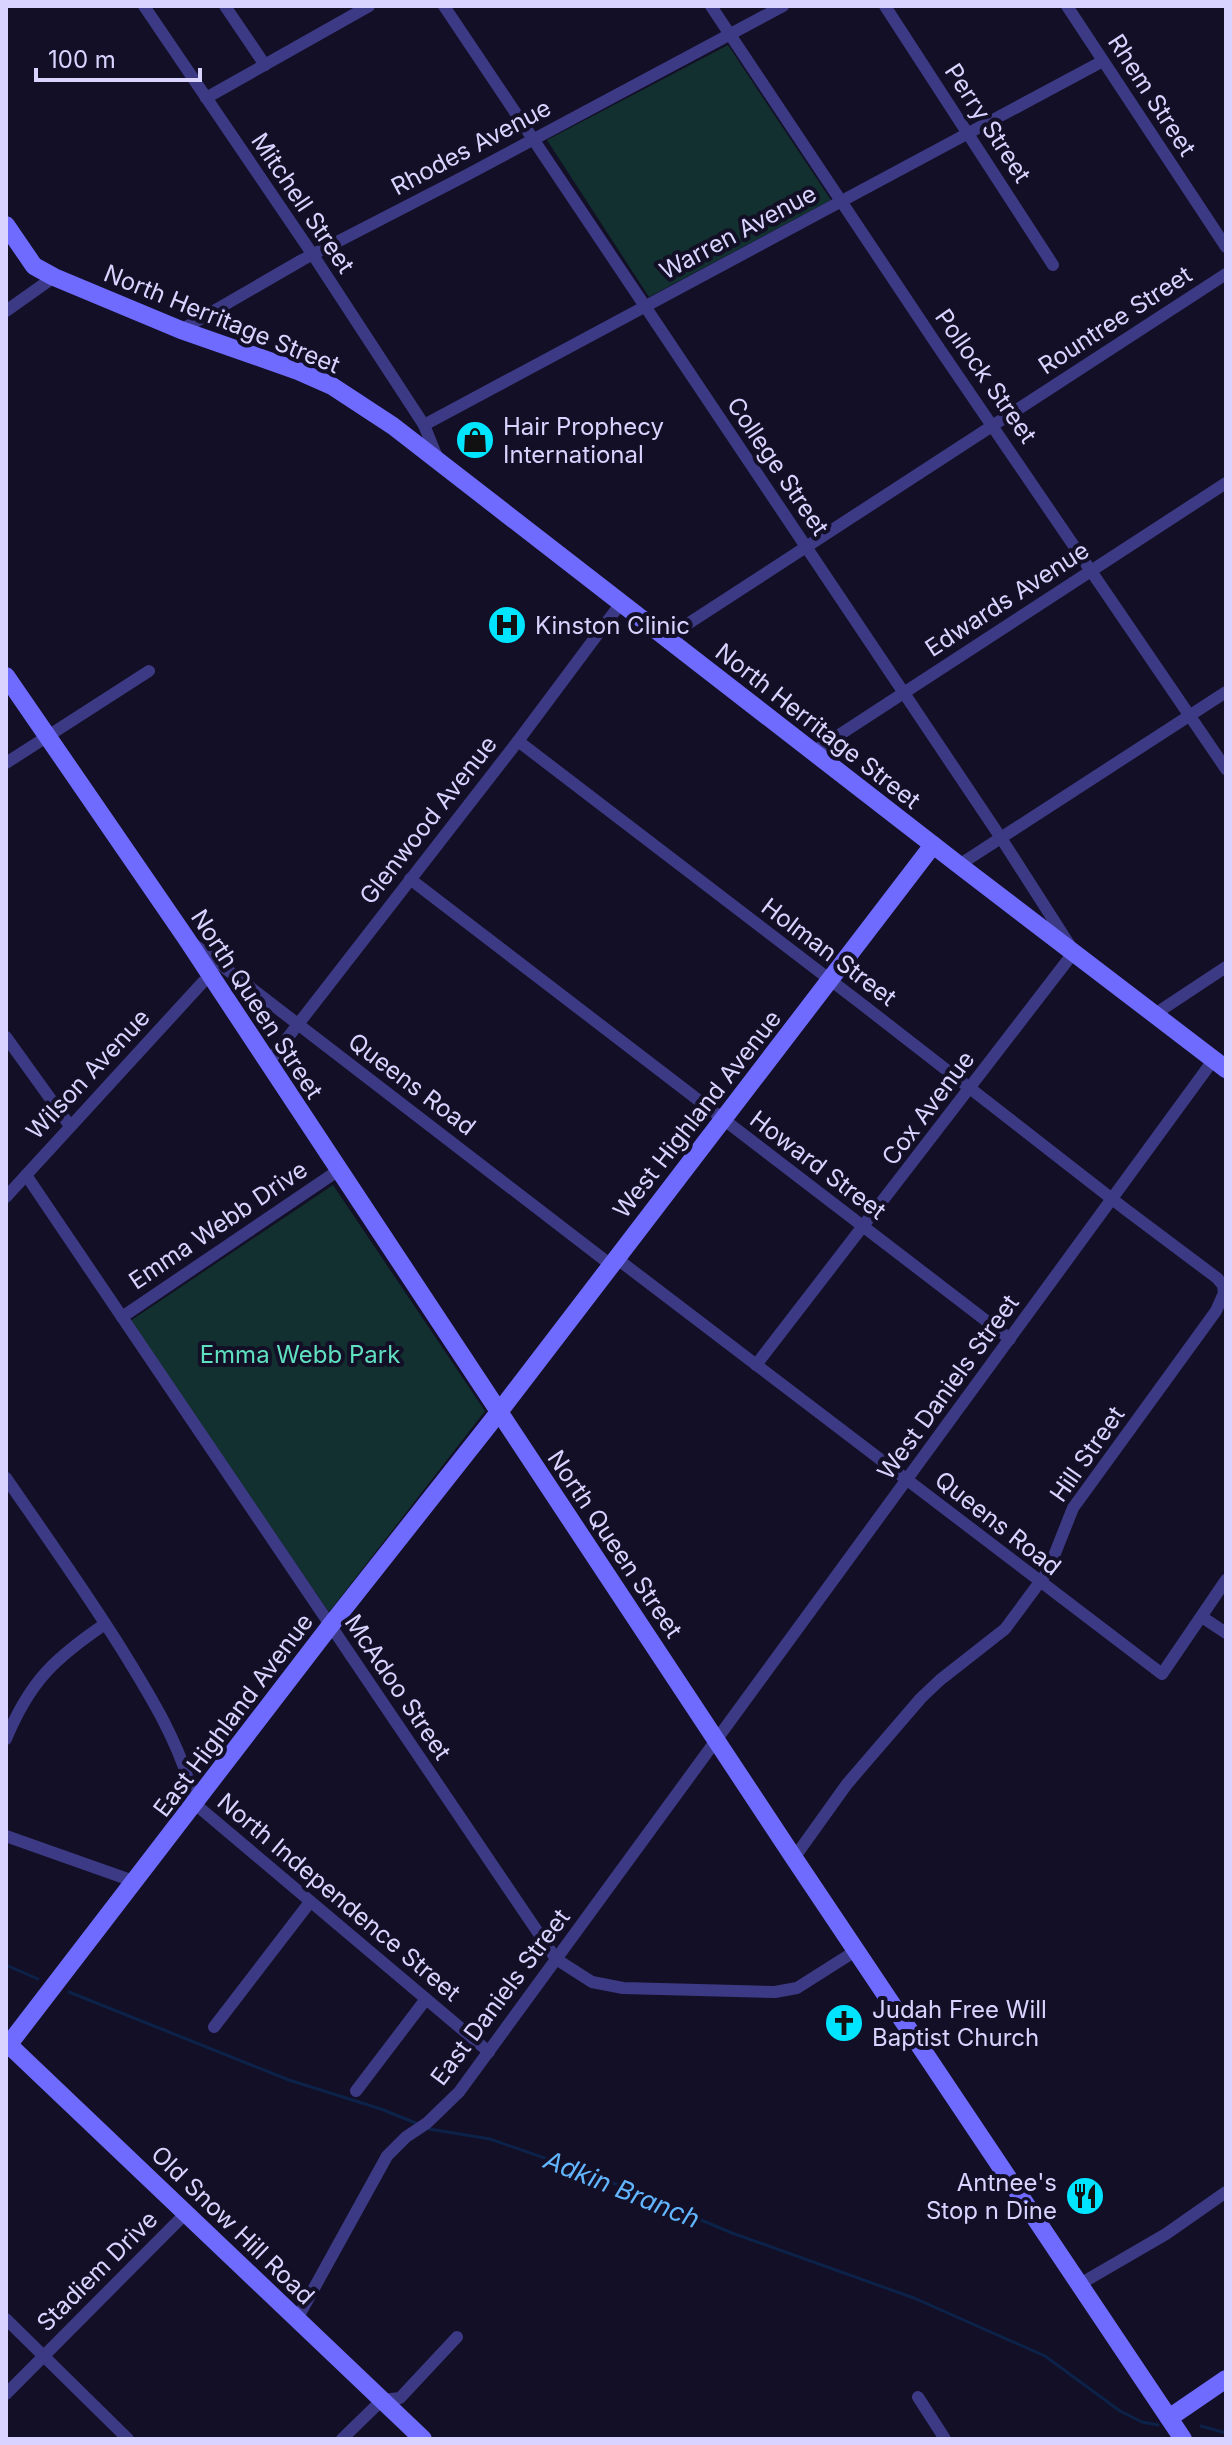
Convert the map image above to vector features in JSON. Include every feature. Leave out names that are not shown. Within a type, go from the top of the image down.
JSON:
[{"type":"street","name":"Mitchell Street","points":[[144,6],[424,425]]},
{"type":"street","points":[[225,6],[265,65]]},
{"type":"street","points":[[206,98],[369,6]]},
{"type":"street","name":"College Street","points":[[444,6],[1001,838],[1074,952]]},
{"type":"street","name":"Pollock Street","points":[[711,6],[1226,769]]},
{"type":"street","name":"Rhodes Avenue","points":[[181,330],[313,255],[783,6]]},
{"type":"street","name":"Perry Street","points":[[885,6],[1053,265]]},
{"type":"street","name":"Rhem Street","points":[[1067,6],[1226,247]]},
{"type":"street","name":"Warren Avenue","points":[[424,425],[1103,61]]},
{"type":"street","name":"North Herritage Street","points":[[6,225],[34,266],[54,277],[181,330],[332,386],[437,457],[813,752],[1220,1064]]},
{"type":"street","name":"Rountree Street","points":[[666,638],[1226,274]]},
{"type":"street","points":[[6,311],[54,277]]},
{"type":"street","points":[[424,425],[437,457]]},
{"type":"street","name":"Edwards Avenue","points":[[813,752],[1226,483]]},
{"type":"street","name":"Glenwood Avenue","points":[[268,1063],[621,603]]},
{"type":"street","points":[[6,763],[149,671]]},
{"type":"street","name":"North Queen Street","points":[[6,676],[186,938],[794,1858],[1183,2439]]},
{"type":"street","points":[[959,865],[1226,692]]},
{"type":"street","name":"Holman Street","points":[[518,741],[1111,1199]]},
{"type":"street","name":"West Highland Avenue","points":[[499,1412],[933,845]]},
{"type":"street","name":"Howard Street","points":[[410,879],[1010,1339]]},
{"type":"street","name":"Queens Road","points":[[186,938],[1162,1674],[1202,1617]]},
{"type":"street","name":"Cox Avenue","points":[[756,1365],[1074,952]]},
{"type":"street","points":[[1155,1014],[1226,967]]},
{"type":"street","name":"Wilson Avenue","points":[[6,1197],[203,982]]},
{"type":"street","points":[[6,1037],[70,1126]]},
{"type":"street","name":"West Daniels Street","points":[[717,1741],[1111,1199],[1220,1064]]},
{"type":"street","name":"Emma Webb Drive","points":[[122,1317],[339,1170]]},
{"type":"street","name":"McAdoo Street","points":[[26,1175],[556,1959],[592,1982],[623,1988],[775,1992],[797,1988],[857,1950]]},
{"type":"street","name":"Hill Street","points":[[794,1858],[847,1784],[921,1698],[1005,1629],[1048,1571],[1073,1508],[1216,1311],[1224,1293],[1223,1285],[1217,1278],[1111,1199]]},
{"type":"street","name":"East Highland Avenue","points":[[7,2047],[330,1626],[499,1412]]},
{"type":"street","name":"North Independence Street","points":[[7,1482],[105,1624],[160,1715],[179,1754],[195,1804],[489,2052]]},
{"type":"street","points":[[1226,1580],[1202,1617],[1226,1633]]},
{"type":"street","points":[[6,1739],[24,1699],[52,1664],[69,1648],[105,1624]]},
{"type":"street","name":"East Daniels Street","points":[[297,2319],[387,2156],[459,2092],[717,1741]]},
{"type":"street","points":[[6,1836],[136,1882]]},
{"type":"street","points":[[214,2027],[310,1902]]},
{"type":"street","points":[[356,2091],[426,1999]]},
{"type":"street","name":"Old Snow Hill Road","points":[[7,2047],[423,2439]]},
{"type":"street","points":[[1080,2284],[1166,2234],[1226,2192]]},
{"type":"street","name":"Stadiem Drive","points":[[6,2394],[186,2213]]},
{"type":"street","points":[[6,2319],[128,2439]]},
{"type":"street","points":[[342,2439],[382,2400],[400,2398],[457,2337]]},
{"type":"street","points":[[1169,2418],[1226,2379]]},
{"type":"street","points":[[918,2397],[945,2439]]},
{"type":"green space","points":[[728,45],[831,200],[649,297],[547,140]]},
{"type":"green space","name":"Emma Webb Park","points":[[333,1185],[485,1411],[329,1612],[130,1321]]},
{"type":"waterway","name":"Adkin Branch","points":[[6,1965],[38,1979]]},
{"type":"waterway","name":"Adkin Branch","points":[[69,1992],[289,2080],[418,2124]]},
{"type":"waterway","name":"Adkin Branch","points":[[429,2129],[490,2139],[599,2177],[732,2233],[914,2298],[1045,2356],[1120,2411],[1142,2422],[1158,2425]]},
{"type":"waterway","name":"Adkin Branch","points":[[1201,2426],[1226,2433]]},
{"type":"place","name":"Hair Prophecy International","points":[[475,440]]},
{"type":"place","name":"Kinston Clinic","points":[[507,625]]},
{"type":"place","name":"Judah Free Will Baptist Church","points":[[844,2023]]},
{"type":"place","name":"Antnee's Stop n Dine","points":[[1085,2196]]}]
